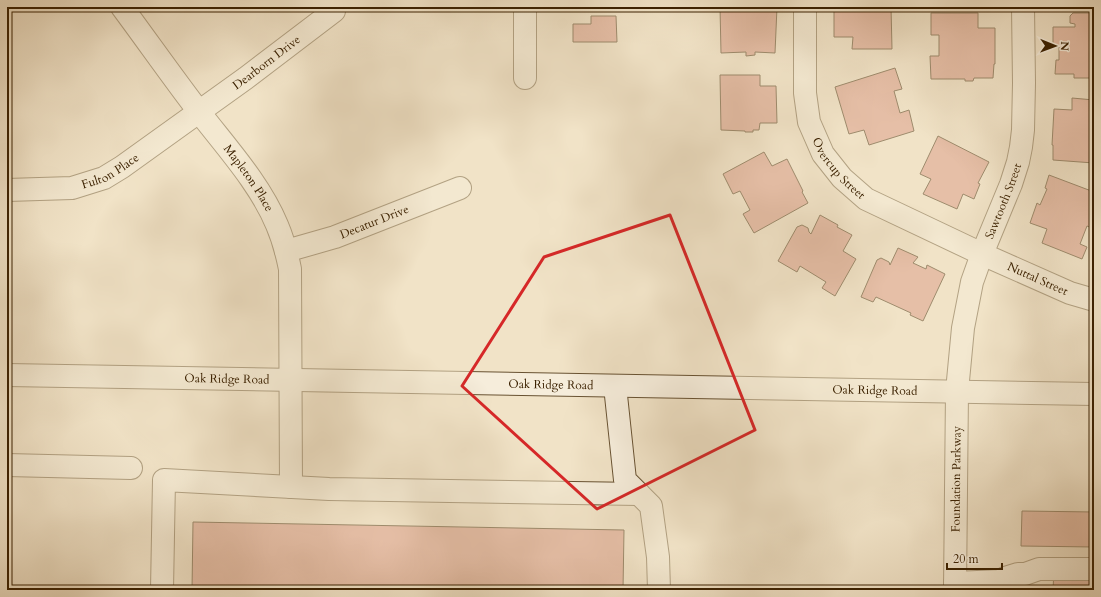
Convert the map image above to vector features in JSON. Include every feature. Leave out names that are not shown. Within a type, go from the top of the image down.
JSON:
[{"type":"street","name":"Mapleton Place","points":[[122,7],[198,111],[248,175],[277,225],[286,251],[290,269],[289,381],[291,487]]},
{"type":"street","points":[[525,78],[526,7]]},
{"type":"street","name":"Overcup Street","points":[[805,7],[805,93],[809,122],[823,154],[842,178],[866,199],[982,254]]},
{"type":"street","name":"Sawtooth Street","points":[[958,391],[963,328],[972,282],[1011,184],[1021,147],[1023,130],[1024,83],[1023,7]]},
{"type":"street","name":"Dearborn Drive","points":[[198,111],[246,78],[334,11]]},
{"type":"street","name":"Fulton Place","points":[[7,190],[72,188],[104,178],[122,167],[198,111]]},
{"type":"street","name":"Decatur Drive","points":[[286,251],[335,237],[460,188]]},
{"type":"street","name":"Nuttal Street","points":[[982,254],[1070,293],[1094,300]]},
{"type":"street","name":"Oak Ridge Road","points":[[7,375],[1094,394]]},
{"type":"street","points":[[615,386],[625,480],[651,506],[658,557],[659,590]]},
{"type":"street","name":"Foundation Parkway","points":[[955,587],[958,391]]},
{"type":"street","points":[[7,466],[131,468]]},
{"type":"street","points":[[162,590],[164,480],[291,487],[639,494]]},
{"type":"street","points":[[955,587],[1007,585],[1005,578],[1039,569],[1094,568]]},
{"type":"highlighted area","points":[[670,215],[755,430],[597,509],[462,386],[544,257]]},
{"type":"building","points":[[720,7],[777,7],[775,53],[755,52],[755,55],[746,56],[746,52],[721,53]]},
{"type":"building","points":[[834,7],[891,7],[892,49],[852,49],[853,37],[834,37]]},
{"type":"building","points":[[931,13],[978,13],[978,28],[995,28],[995,64],[993,78],[974,78],[973,81],[965,81],[965,79],[931,79],[930,56],[939,56],[939,35],[931,35]]},
{"type":"building","points":[[1073,13],[1094,13],[1094,78],[1074,78],[1074,74],[1055,74],[1056,60],[1059,60],[1059,47],[1053,47],[1053,27],[1075,27],[1075,24],[1070,23],[1070,16]]},
{"type":"building","points":[[591,16],[616,16],[617,42],[573,42],[573,24],[591,24]]},
{"type":"building","points":[[895,68],[902,89],[894,91],[900,113],[909,110],[914,131],[869,145],[864,130],[849,134],[835,87]]},
{"type":"building","points":[[720,75],[760,75],[760,86],[776,86],[777,123],[760,123],[759,130],[753,130],[753,132],[721,130]]},
{"type":"building","points":[[1072,98],[1094,100],[1094,163],[1053,160],[1052,145],[1054,109],[1072,110]]},
{"type":"building","points":[[938,136],[989,162],[978,183],[980,184],[974,199],[963,194],[957,209],[923,194],[931,179],[920,174]]},
{"type":"building","points":[[764,152],[772,166],[787,159],[808,203],[754,233],[743,214],[750,210],[740,191],[733,194],[723,174]]},
{"type":"building","points":[[1049,175],[1094,192],[1094,206],[1091,212],[1094,213],[1094,223],[1092,228],[1087,226],[1080,244],[1087,247],[1082,259],[1042,243],[1047,229],[1030,223],[1037,203],[1040,205],[1047,189],[1045,188]]},
{"type":"building","points":[[820,215],[852,235],[843,251],[856,259],[835,296],[822,288],[826,282],[800,266],[797,272],[778,261],[797,227],[802,225],[808,228],[811,234]]},
{"type":"building","points":[[898,248],[918,257],[913,263],[926,269],[927,265],[945,274],[923,321],[910,315],[911,313],[876,297],[873,302],[861,297],[877,260],[881,258],[889,262],[890,265]]},
{"type":"building","points":[[1022,511],[1094,512],[1094,547],[1021,546]]},
{"type":"building","points":[[193,522],[624,530],[623,590],[192,590]]},
{"type":"building","points":[[1054,570],[1094,571],[1094,590],[1053,590]]},
{"type":"building","points":[[789,585],[795,590],[785,590]]}]
